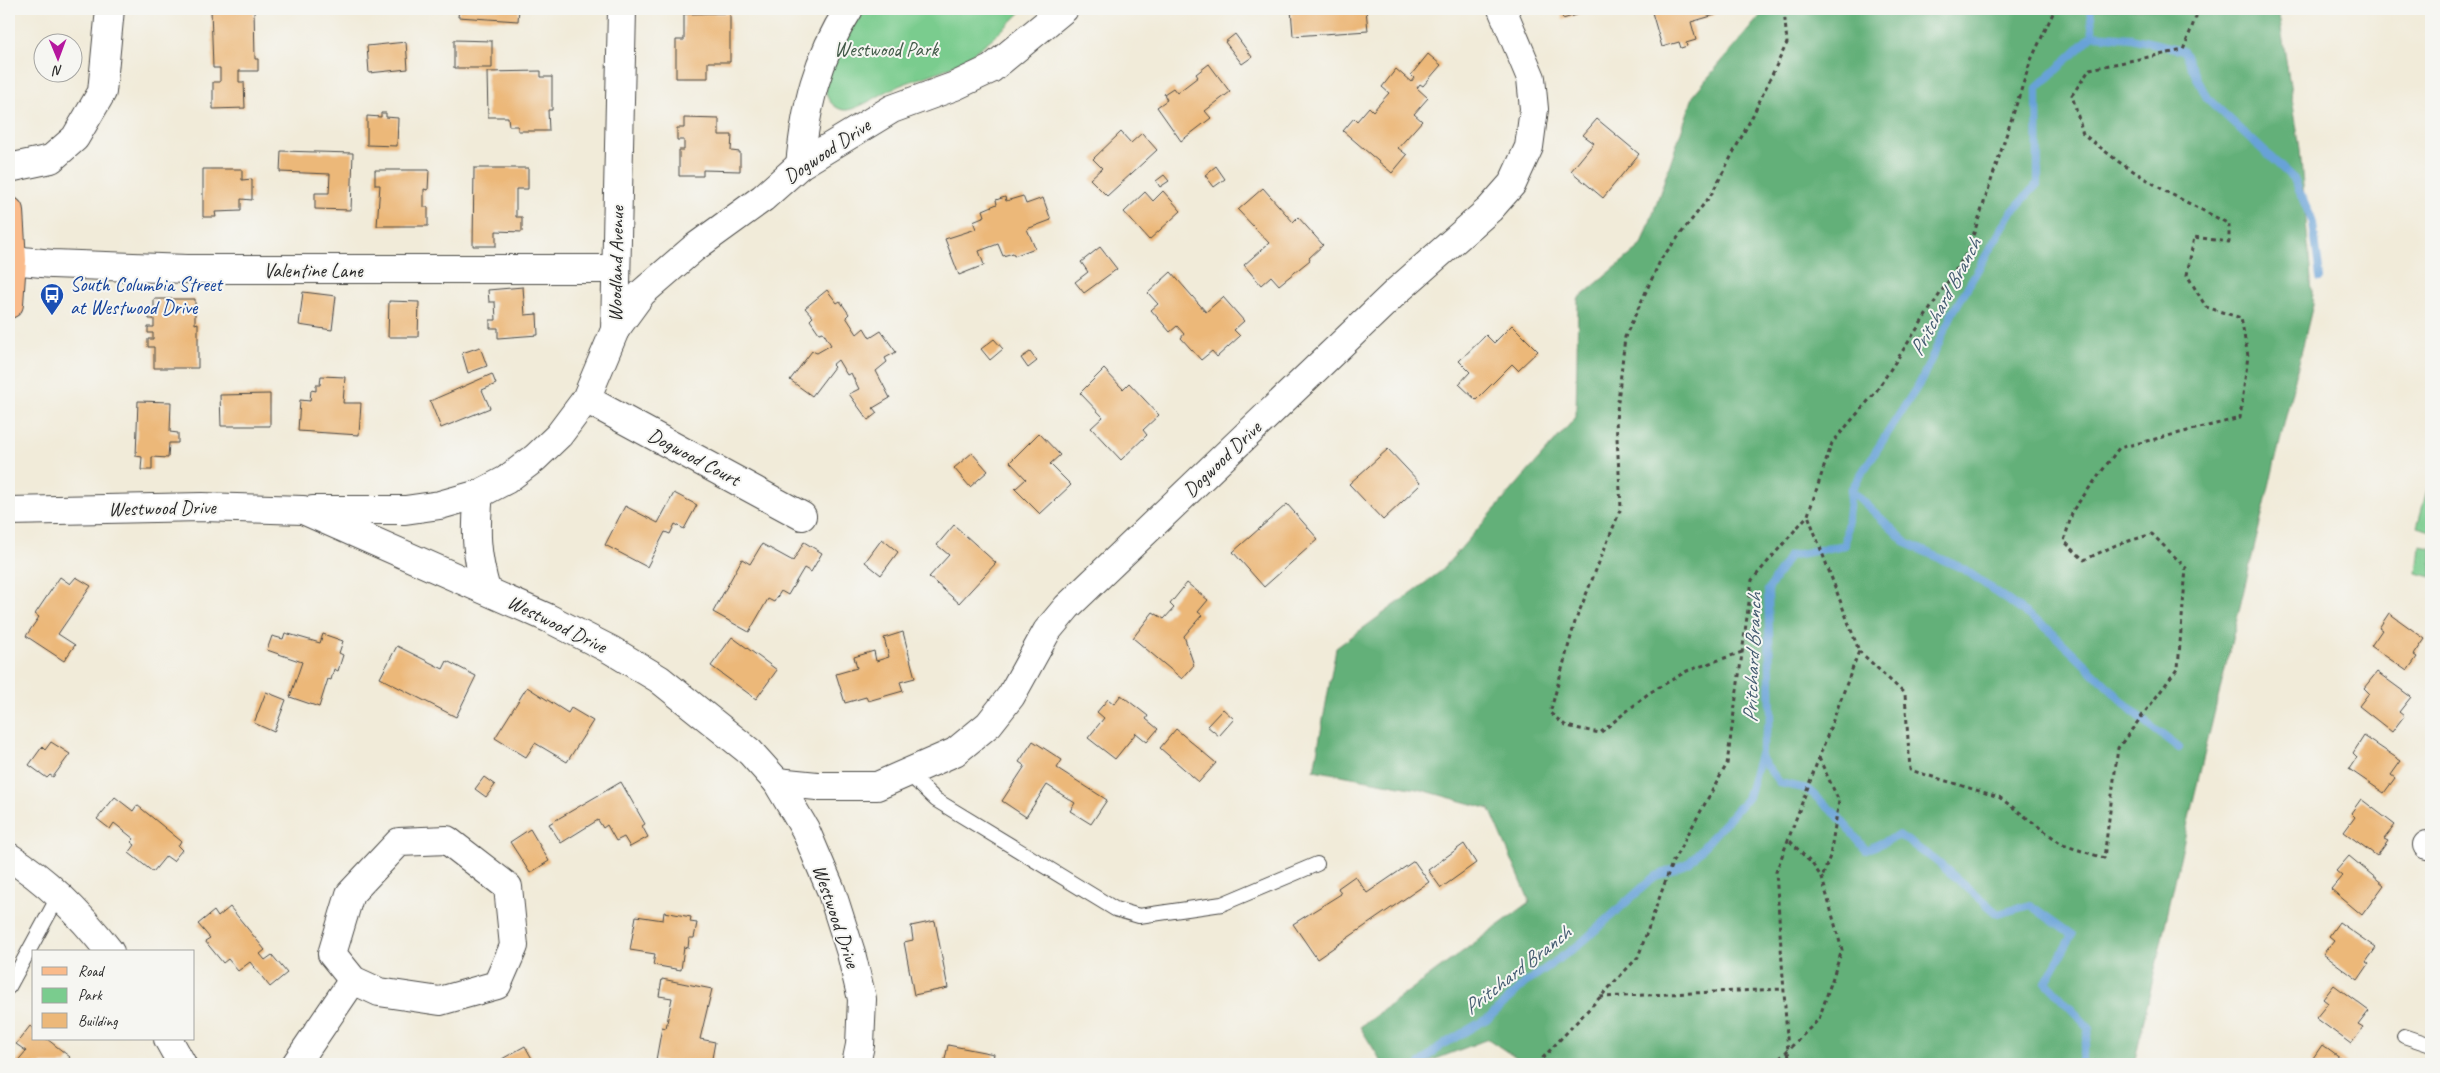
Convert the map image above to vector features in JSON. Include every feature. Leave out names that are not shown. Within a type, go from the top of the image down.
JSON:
[{"type":"main road","points":[[9,211],[12,260],[9,304]]},
{"type":"street","points":[[9,168],[51,159],[76,138],[102,92],[110,9]]},
{"type":"street","name":"Woodland Avenue","points":[[303,510],[405,510],[440,505],[478,494],[506,480],[535,458],[559,435],[586,399],[615,330],[622,9]]},
{"type":"street","points":[[800,166],[804,120],[813,85],[822,57],[849,9]]},
{"type":"street","name":"Dogwood Drive","points":[[615,330],[642,293],[694,248],[763,198],[800,166],[892,109],[956,86],[991,69],[1064,9]]},
{"type":"street","name":"Dogwood Drive","points":[[777,782],[817,786],[877,786],[909,774],[955,752],[989,724],[1012,696],[1047,631],[1067,607],[1397,291],[1490,209],[1512,184],[1529,147],[1534,109],[1531,78],[1502,9]]},
{"type":"street","name":"Valentine Lane","points":[[12,260],[187,269],[615,269]]},
{"type":"street","name":"Dogwood Court","points":[[586,399],[802,516]]},
{"type":"street","points":[[478,494],[476,528],[478,560],[486,590]]},
{"type":"street","name":"Westwood Drive","points":[[9,511],[202,507],[303,510],[548,618],[612,650],[659,679],[750,752],[777,782],[812,846],[831,890],[851,953],[862,999],[860,1046],[856,1064]]},
{"type":"street","points":[[447,840],[508,887],[514,946],[497,985],[440,1001],[379,992],[352,980],[332,954],[350,894],[399,842],[447,840]]},
{"type":"street","points":[[9,857],[34,872],[94,932],[108,950]]},
{"type":"street","points":[[296,1064],[352,980]]},
{"type":"street","points":[[169,1040],[182,1064]]},
{"type":"lane","points":[[909,774],[936,800],[944,805],[1115,909],[1139,916],[1222,904],[1317,864]]},
{"type":"lane","points":[[9,986],[58,897]]},
{"type":"lane","points":[[2404,1036],[2431,1045]]},
{"type":"path","points":[[1742,652],[1687,671],[1649,693],[1600,733],[1566,726],[1550,712],[1575,622],[1621,508],[1616,420],[1625,337],[1660,259],[1711,195],[1753,115],[1787,43],[1784,9]]},
{"type":"path","points":[[1537,1064],[1638,957],[1672,863],[1726,764],[1752,580],[1808,515],[1832,443],[1875,393],[1968,251],[2031,60],[2055,9]]},
{"type":"path","points":[[1808,515],[1859,650],[1905,694],[1910,770],[1999,797],[2063,845],[2104,858],[2118,748],[2178,668],[2186,568],[2152,534],[2116,545],[2084,560],[2064,542],[2073,510],[2119,448],[2240,418],[2248,356],[2241,318],[2206,307],[2187,275],[2194,237],[2229,242],[2229,224],[2142,177],[2118,162],[2082,134],[2072,95],[2090,69],[2183,50],[2199,9]]},
{"type":"path","points":[[1791,1064],[1788,1052],[1783,988],[1776,872],[1859,650]]},
{"type":"path","points":[[1818,758],[1839,801],[1830,856],[1822,878]]},
{"type":"path","points":[[1774,1064],[1820,1019],[1842,950],[1822,878],[1813,865],[1789,840]]},
{"type":"path","points":[[1600,997],[1783,988]]},
{"type":"green space","name":"Westwood Park","points":[[862,9],[1024,9],[1009,24],[959,62],[944,70],[896,87],[853,109],[844,110],[828,99],[826,83],[833,62]]},
{"type":"green space","points":[[1766,9],[2278,9],[2300,149],[2313,304],[2189,818],[2134,1064],[1525,1064],[1488,1039],[1423,1064],[1383,1064],[1360,1027],[1530,902],[1490,809],[1422,790],[1314,770],[1336,648],[1440,572],[1576,417],[1578,299],[1642,245],[1694,94]]},
{"type":"green space","points":[[2431,475],[2431,531],[2417,527]]},
{"type":"green space","points":[[2420,546],[2431,548],[2431,577],[2417,573]]},
{"type":"building","points":[[211,9],[254,9],[255,59],[258,59],[258,71],[239,71],[239,82],[244,82],[245,108],[213,109],[213,82],[220,82],[220,68],[213,68]]},
{"type":"building","points":[[459,9],[519,9],[518,21],[458,17]]},
{"type":"building","points":[[1291,9],[1366,9],[1368,31],[1293,36]]},
{"type":"building","points":[[1560,9],[1594,9],[1563,19]]},
{"type":"building","points":[[1651,9],[1713,9],[1715,15],[1691,22],[1696,40],[1686,43],[1687,46],[1681,48],[1679,42],[1662,47]]},
{"type":"building","points":[[730,13],[730,62],[708,62],[708,78],[676,78],[676,40],[684,40],[684,14]]},
{"type":"building","points":[[1235,34],[1252,57],[1242,64],[1225,42]]},
{"type":"building","points":[[454,40],[492,41],[492,68],[454,68]]},
{"type":"building","points":[[406,42],[408,69],[369,73],[367,46]]},
{"type":"building","points":[[1428,54],[1441,65],[1423,86],[1420,84],[1417,88],[1428,98],[1414,114],[1422,121],[1398,148],[1407,155],[1392,173],[1343,131],[1354,118],[1357,121],[1369,107],[1373,111],[1389,93],[1382,87],[1396,69],[1411,82],[1414,78],[1411,75]]},
{"type":"building","points":[[1209,64],[1230,92],[1205,111],[1211,118],[1181,141],[1157,107],[1167,100],[1164,94],[1173,88],[1177,93],[1198,77],[1196,74]]},
{"type":"building","points":[[541,71],[541,77],[552,77],[552,110],[548,110],[549,131],[518,131],[518,126],[509,126],[508,117],[488,117],[487,72]]},
{"type":"building","points":[[381,113],[386,113],[386,117],[398,118],[397,146],[367,145],[367,116],[381,117]]},
{"type":"building","points":[[684,118],[719,119],[719,135],[732,135],[731,151],[740,152],[740,171],[703,170],[703,176],[679,176],[679,150],[684,150],[684,140],[677,140],[677,128],[684,128]]},
{"type":"building","points":[[1597,119],[1639,154],[1603,198],[1571,171],[1594,143],[1583,135]]},
{"type":"building","points":[[1121,132],[1131,143],[1142,133],[1157,150],[1107,196],[1090,179],[1102,168],[1093,159]]},
{"type":"building","points":[[281,151],[353,153],[351,210],[315,209],[315,193],[329,193],[330,174],[280,172]]},
{"type":"building","points":[[1216,166],[1225,179],[1214,187],[1205,175]]},
{"type":"building","points":[[474,168],[528,168],[528,189],[516,189],[516,217],[522,217],[522,232],[496,231],[496,246],[473,246]]},
{"type":"building","points":[[203,169],[242,169],[242,180],[252,179],[252,200],[241,199],[241,211],[215,212],[216,217],[203,217]]},
{"type":"building","points":[[375,170],[429,170],[428,190],[424,189],[424,207],[428,207],[428,226],[377,226],[380,185],[375,185]]},
{"type":"building","points":[[1164,175],[1169,181],[1160,187],[1156,181]]},
{"type":"building","points":[[1263,188],[1293,222],[1298,217],[1323,245],[1309,258],[1310,260],[1279,285],[1271,276],[1261,285],[1244,265],[1269,243],[1238,210]]},
{"type":"building","points":[[1163,191],[1181,211],[1149,240],[1124,212],[1145,192],[1153,201]]},
{"type":"building","points":[[1023,196],[1026,204],[1043,198],[1051,220],[1027,229],[1035,248],[1014,256],[1013,253],[1003,256],[998,244],[979,251],[984,265],[959,275],[945,239],[976,229],[973,221],[985,216],[983,210],[997,204],[996,200],[1005,197],[1006,201]]},
{"type":"building","points":[[1100,247],[1117,269],[1084,293],[1075,282],[1088,272],[1081,262]]},
{"type":"building","points":[[1171,272],[1206,312],[1223,297],[1244,321],[1234,330],[1240,336],[1217,357],[1212,351],[1201,360],[1181,338],[1184,334],[1177,326],[1170,332],[1151,310],[1158,304],[1148,293]]},
{"type":"building","points":[[523,287],[525,315],[537,314],[538,335],[498,338],[498,328],[490,328],[490,320],[496,320],[495,302],[489,302],[488,290]]},
{"type":"building","points":[[827,290],[837,303],[840,301],[849,314],[846,317],[857,334],[864,328],[870,338],[881,331],[896,352],[885,358],[887,362],[876,371],[890,398],[873,408],[877,413],[868,420],[849,394],[859,389],[851,373],[847,375],[838,360],[832,365],[834,367],[812,396],[790,380],[812,351],[817,353],[831,345],[823,332],[819,333],[810,320],[813,317],[805,308]]},
{"type":"building","points":[[303,292],[336,296],[332,330],[299,325]]},
{"type":"building","points":[[154,299],[195,299],[195,324],[198,323],[198,368],[154,368],[154,347],[148,347],[148,339],[153,339],[153,333],[148,333],[148,327],[154,327],[154,319],[149,319],[149,313],[154,313]]},
{"type":"building","points":[[389,301],[419,302],[418,337],[388,337]]},
{"type":"building","points":[[1512,325],[1538,351],[1518,370],[1512,364],[1476,400],[1459,384],[1470,372],[1459,361],[1486,335],[1494,343]]},
{"type":"building","points":[[994,339],[1003,349],[990,360],[981,349]]},
{"type":"building","points":[[480,347],[487,366],[468,373],[462,353]]},
{"type":"building","points":[[1030,352],[1037,361],[1028,368],[1021,358]]},
{"type":"building","points":[[1104,369],[1123,389],[1129,383],[1159,415],[1143,430],[1147,435],[1121,460],[1091,428],[1103,417],[1080,393]]},
{"type":"building","points":[[492,374],[496,384],[482,390],[490,408],[441,428],[430,401]]},
{"type":"building","points":[[321,376],[345,377],[343,403],[361,403],[359,435],[298,431],[300,400],[310,401],[311,390],[316,391],[316,385],[320,385]]},
{"type":"building","points":[[270,394],[270,426],[221,426],[220,395]]},
{"type":"building","points":[[138,401],[171,402],[170,432],[178,433],[178,443],[169,443],[168,458],[152,457],[152,470],[141,470],[142,457],[136,456]]},
{"type":"building","points":[[1039,433],[1060,455],[1050,464],[1071,485],[1040,514],[1015,489],[1026,479],[1010,462]]},
{"type":"building","points":[[1388,449],[1421,484],[1383,520],[1349,484]]},
{"type":"building","points":[[972,453],[988,471],[970,487],[954,468]]},
{"type":"building","points":[[674,493],[697,505],[684,529],[675,524],[670,534],[665,532],[647,567],[605,545],[625,506],[658,523]]},
{"type":"building","points":[[1287,504],[1318,539],[1264,587],[1233,552]]},
{"type":"building","points":[[954,525],[996,563],[959,603],[929,577],[949,555],[937,545]]},
{"type":"building","points":[[882,539],[898,552],[881,575],[865,562]]},
{"type":"building","points":[[804,542],[822,553],[811,572],[804,568],[788,595],[781,591],[774,602],[768,599],[749,632],[713,612],[742,559],[750,564],[762,544],[793,561]]},
{"type":"building","points":[[60,577],[70,584],[76,577],[91,586],[58,634],[75,645],[64,661],[26,636],[39,617],[35,614]]},
{"type":"building","points":[[1187,583],[1208,600],[1198,612],[1202,615],[1184,636],[1194,665],[1182,679],[1133,638],[1153,612],[1164,619],[1174,608],[1170,604]]},
{"type":"building","points":[[2389,613],[2425,639],[2414,655],[2417,657],[2407,671],[2371,646],[2382,630],[2379,628]]},
{"type":"building","points":[[903,632],[915,678],[900,682],[903,691],[868,701],[866,697],[845,703],[836,674],[857,668],[854,657],[874,651],[876,661],[889,657],[884,638]]},
{"type":"building","points":[[285,633],[320,643],[323,634],[343,641],[339,653],[343,655],[338,671],[334,669],[331,680],[328,679],[319,707],[290,697],[302,662],[267,650],[272,636],[283,639]]},
{"type":"building","points":[[732,637],[777,670],[756,699],[711,666]]},
{"type":"building","points":[[397,646],[443,669],[447,661],[476,676],[456,717],[380,678]]},
{"type":"building","points":[[2377,672],[2411,697],[2399,712],[2404,716],[2392,732],[2359,706],[2369,693],[2364,688]]},
{"type":"building","points":[[527,687],[568,713],[571,708],[593,721],[567,762],[535,743],[526,757],[495,738]]},
{"type":"building","points":[[266,692],[286,700],[274,732],[254,723]]},
{"type":"building","points":[[1121,695],[1148,716],[1146,719],[1158,729],[1147,742],[1136,733],[1115,759],[1088,738],[1104,718],[1097,712],[1108,699],[1114,704]]},
{"type":"building","points":[[1223,709],[1234,719],[1219,736],[1207,726]]},
{"type":"building","points":[[1176,729],[1216,763],[1199,782],[1160,748]]},
{"type":"building","points":[[2364,736],[2401,761],[2391,775],[2395,778],[2384,793],[2349,769],[2357,757],[2353,753]]},
{"type":"building","points":[[1033,741],[1062,760],[1057,768],[1107,800],[1091,824],[1070,811],[1075,803],[1047,785],[1026,817],[1002,801],[1025,766],[1019,762]]},
{"type":"building","points":[[51,742],[70,754],[53,777],[50,775],[47,778],[29,765],[42,747],[45,750]]},
{"type":"building","points":[[484,777],[495,785],[486,797],[475,789]]},
{"type":"building","points":[[621,782],[645,824],[642,826],[648,837],[630,847],[624,837],[616,841],[607,825],[603,828],[598,820],[561,843],[549,824]]},
{"type":"building","points":[[115,797],[133,811],[137,805],[181,841],[178,846],[182,850],[173,861],[166,856],[153,872],[129,853],[135,845],[131,842],[134,839],[114,823],[110,829],[97,819]]},
{"type":"building","points":[[2361,799],[2395,825],[2384,839],[2388,841],[2377,856],[2344,832],[2355,817],[2351,813]]},
{"type":"building","points":[[530,829],[549,861],[530,873],[510,842]]},
{"type":"building","points":[[1464,844],[1476,863],[1441,888],[1428,870]]},
{"type":"building","points":[[2349,856],[2384,885],[2362,915],[2331,889],[2342,876],[2336,871]]},
{"type":"building","points":[[1414,861],[1429,882],[1317,959],[1293,924],[1341,894],[1338,888],[1355,876],[1367,893]]},
{"type":"building","points":[[230,907],[265,950],[260,954],[265,960],[272,955],[287,973],[270,987],[250,962],[238,971],[228,959],[223,963],[205,941],[210,938],[198,924],[214,911],[218,917]]},
{"type":"building","points":[[664,912],[691,917],[690,922],[697,923],[694,938],[689,938],[688,948],[684,947],[681,970],[653,965],[655,954],[630,950],[636,916],[663,920]]},
{"type":"building","points":[[935,921],[948,988],[914,995],[904,942],[913,940],[911,926]]},
{"type":"building","points":[[2339,922],[2376,948],[2366,962],[2369,964],[2358,980],[2323,954],[2334,940],[2329,936]]},
{"type":"building","points":[[662,979],[712,989],[700,1039],[715,1042],[711,1064],[677,1064],[656,1060],[662,1027],[666,1028],[672,998],[659,996]]},
{"type":"building","points":[[2334,985],[2369,1011],[2358,1025],[2363,1028],[2351,1044],[2316,1018],[2328,1003],[2323,999]]},
{"type":"building","points":[[30,1026],[32,1028],[32,1040],[48,1040],[70,1057],[65,1064],[15,1064],[26,1051],[16,1044]]},
{"type":"building","points":[[948,1045],[994,1054],[992,1064],[944,1064]]},
{"type":"building","points":[[2322,1045],[2348,1064],[2315,1064],[2311,1061]]},
{"type":"building","points":[[525,1046],[535,1064],[505,1064],[502,1059]]},
{"type":"waterway","name":"Pritchard Branch","points":[[1420,1064],[1439,1047],[1490,1017],[1525,983],[1580,944],[1654,877],[1689,863],[1748,797],[1771,716],[1768,590],[1789,556],[1845,545],[1851,490],[1921,381],[1953,312],[2011,213],[2038,183],[2037,88],[2093,35],[2090,9]]},
{"type":"waterway","points":[[2093,35],[2131,38],[2183,50],[2207,98],[2294,179],[2313,223],[2320,278]]},
{"type":"waterway","points":[[1851,490],[1908,544],[1964,569],[2049,630],[2140,718],[2179,748]]},
{"type":"waterway","points":[[1760,757],[1780,783],[1807,789],[1837,815],[1866,850],[1899,835],[1935,860],[1998,914],[2030,905],[2072,935],[2046,982],[2089,1028],[2081,1064]]},
{"type":"place","name":"South Columbia Street at Westwood Drive","points":[[52,316]]}]
